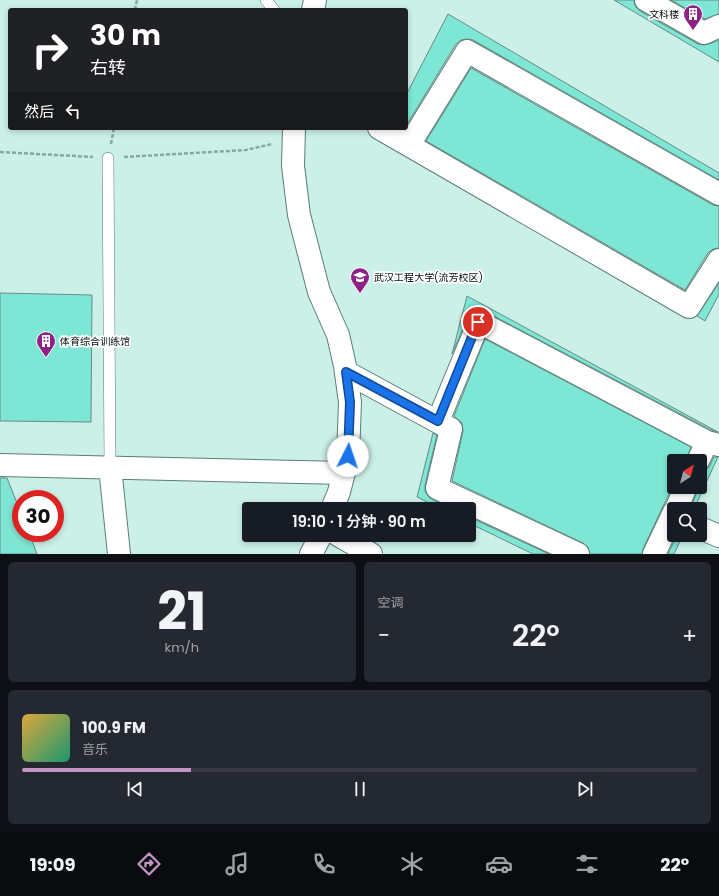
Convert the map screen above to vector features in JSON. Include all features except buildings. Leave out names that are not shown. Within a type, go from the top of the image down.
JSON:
[{"type":"street","points":[[646,0],[704,33],[719,26]]},
{"type":"street","points":[[409,145],[467,51],[719,194]]},
{"type":"street","points":[[383,130],[689,307],[718,263]]},
{"type":"street","points":[[294,134],[293,166],[299,215],[319,292],[338,335],[346,372],[350,402],[348,456],[339,492],[335,502]]},
{"type":"street","points":[[438,421],[478,322],[713,443],[704,454]]},
{"type":"street","points":[[346,372],[452,429],[437,488],[578,554]]},
{"type":"street","points":[[0,465],[344,473]]},
{"type":"street","points":[[110,467],[119,554]]},
{"type":"street","points":[[654,554],[667,527]]},
{"type":"street","points":[[707,531],[719,536]]},
{"type":"street","points":[[311,554],[317,542]]},
{"type":"street","points":[[350,542],[371,554]]},
{"type":"lane","points":[[266,0],[272,8]]},
{"type":"lane","points":[[108,158],[110,467]]},
{"type":"path","points":[[0,152],[108,158],[246,150],[294,134]]},
{"type":"place","name":"文科楼","points":[[693,31]]},
{"type":"place","name":"武汉工程大学(流芳校区)","points":[[360,294]]},
{"type":"place","name":"体育综合训练馆","points":[[46,358]]},
{"type":"route","points":[[348,456],[350,402],[346,372],[438,421],[478,322]]}]
